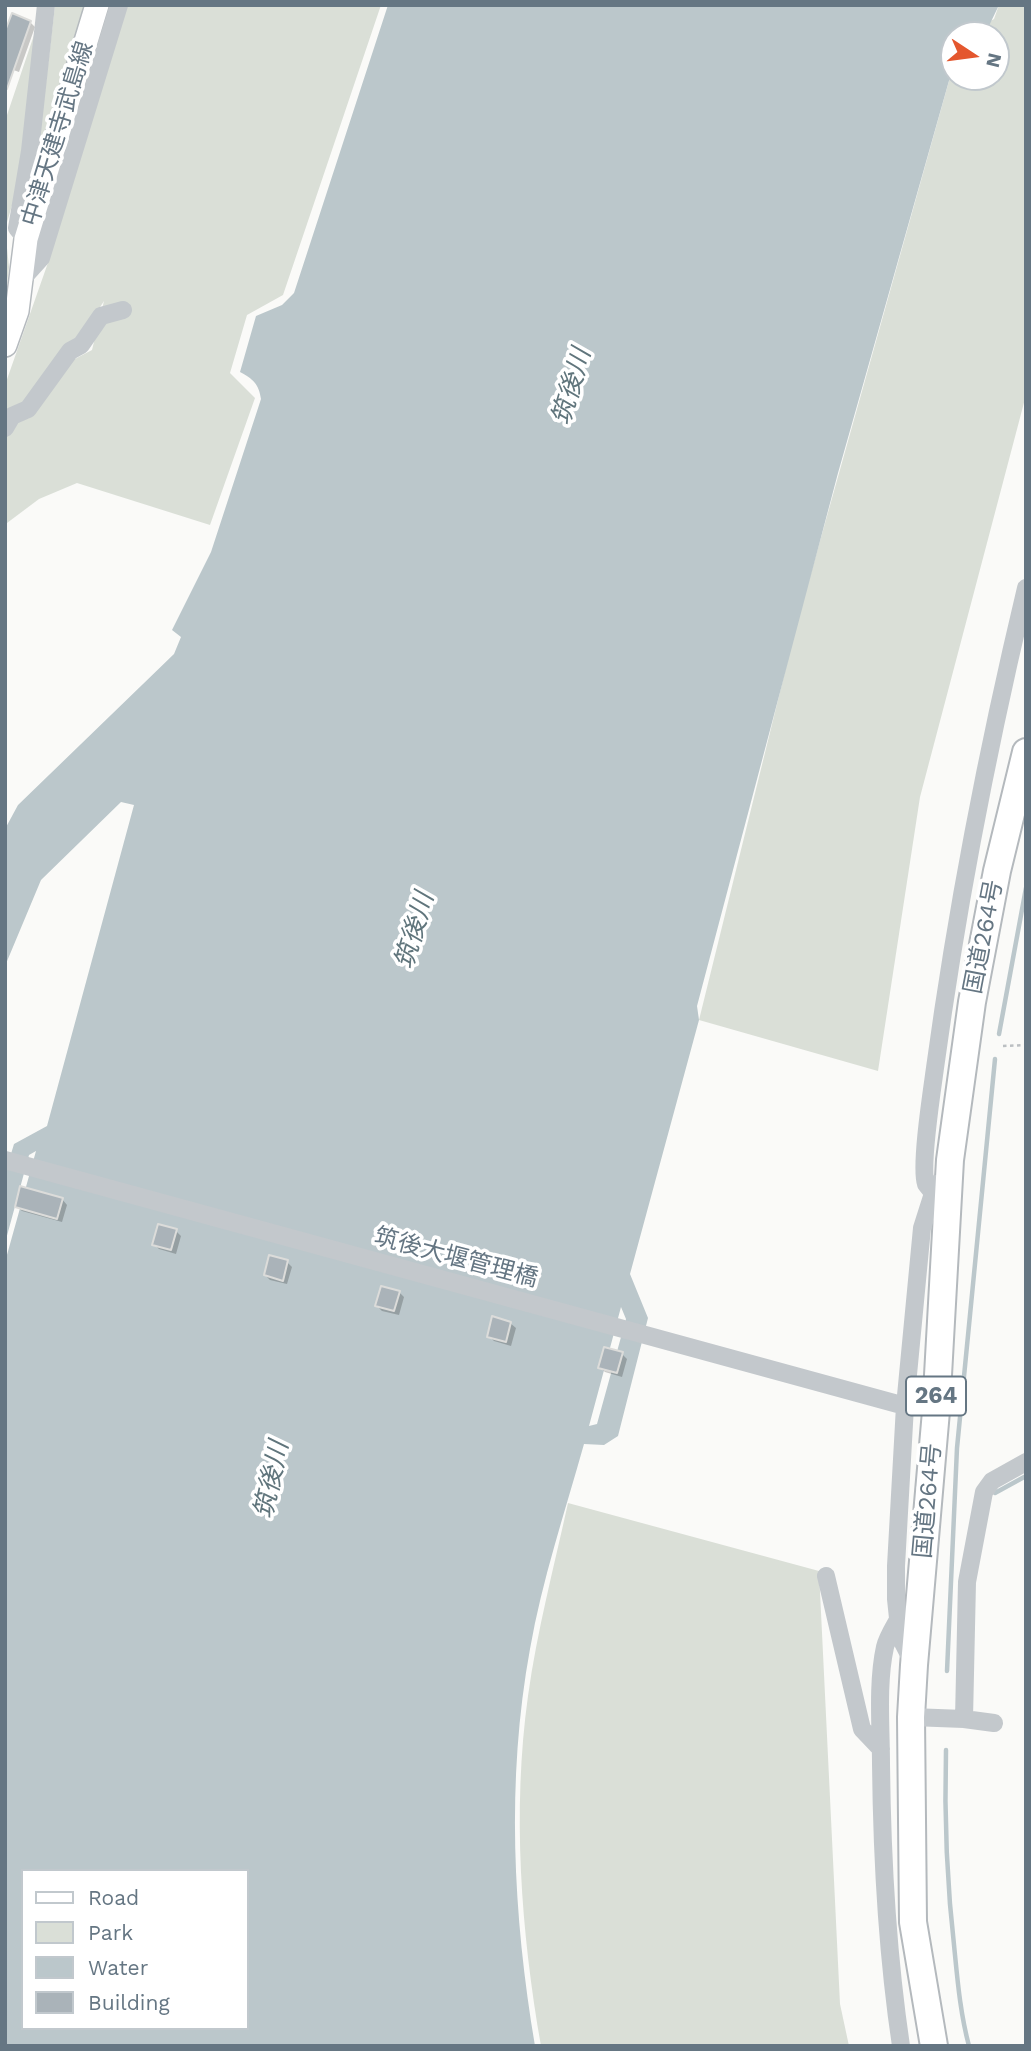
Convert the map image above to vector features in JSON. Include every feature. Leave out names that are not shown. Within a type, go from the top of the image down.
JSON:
[{"type":"highway","name":"国道264号","points":[[934,2046],[913,1922],[911,1717],[914,1665],[936,1411],[950,1160],[972,1002],[997,872],[1026,752]]},
{"type":"main road","name":"中津天建寺武島線","points":[[5,345],[17,311],[26,239],[97,5]]},
{"type":"street","points":[[26,239],[17,228],[30,151],[46,5]]},
{"type":"street","points":[[23,278],[41,258],[119,5]]},
{"type":"street","points":[[5,428],[12,415],[28,410],[70,351],[81,345],[101,316],[123,310]]},
{"type":"street","points":[[933,1193],[926,1184],[927,1141],[949,965],[995,720],[1026,588]]},
{"type":"street","name":"筑後大堰管理橋","points":[[5,1160],[899,1405]]},
{"type":"street","points":[[914,1665],[900,1637],[896,1599],[899,1405],[922,1228],[939,1175],[950,1160]]},
{"type":"street","points":[[964,1719],[967,1581],[984,1492],[992,1481],[1026,1462]]},
{"type":"street","points":[[827,1576],[862,1729],[881,1749]]},
{"type":"street","points":[[899,1618],[885,1646],[881,1749],[882,1849],[889,1966],[901,2046]]},
{"type":"street","points":[[911,1717],[994,1723]]},
{"type":"path","points":[[1003,1046],[1026,1045]]},
{"type":"green space","points":[[55,5],[86,5],[36,168]]},
{"type":"green space","points":[[125,5],[381,5],[283,295],[247,315],[230,373],[255,398],[210,525],[77,483],[39,499],[7,523],[5,528],[5,440],[14,423],[29,418],[71,361],[92,350],[104,301],[78,341],[26,401],[5,418],[5,385],[50,257]]},
{"type":"green space","points":[[999,5],[1026,5],[1026,395],[920,797],[878,1071],[699,1020],[797,623],[946,91],[1010,91],[1010,21],[990,21],[994,19]]},
{"type":"green space","points":[[36,29],[25,162],[5,229],[5,121]]},
{"type":"green space","points":[[5,229],[9,267],[5,301]]},
{"type":"green space","points":[[568,1503],[819,1571],[840,2004],[849,2046],[541,2046],[524,1915],[520,1783],[532,1672]]},
{"type":"water","name":"筑後川","points":[[388,5],[999,5],[991,21],[940,21],[940,91],[946,91],[838,473],[697,1006],[699,1020],[630,1274],[648,1318],[618,1436],[604,1445],[584,1444],[541,1597],[522,1698],[515,1798],[517,1897],[535,2046],[5,2046],[5,1262],[36,1151],[29,1155],[5,1243],[5,1174],[14,1144],[47,1126],[134,805],[121,802],[41,880],[5,966],[5,829],[18,805],[174,654],[181,637],[172,630],[211,552],[261,399],[255,382],[240,372],[256,316],[282,305],[294,293]],"holes":[[[621,1307],[626,1319],[597,1424],[589,1426]]]},
{"type":"building","points":[[12,13],[31,21],[7,89],[5,31]]},
{"type":"building","points":[[20,1186],[63,1198],[57,1219],[15,1207]]},
{"type":"building","points":[[158,1224],[177,1229],[171,1250],[152,1245]]},
{"type":"building","points":[[269,1255],[288,1260],[283,1281],[264,1275]]},
{"type":"building","points":[[381,1286],[400,1291],[394,1311],[375,1306]]},
{"type":"building","points":[[492,1316],[511,1322],[506,1342],[487,1337]]},
{"type":"building","points":[[604,1347],[623,1352],[617,1373],[598,1368]]},
{"type":"waterway","points":[[999,1034],[1026,888]]},
{"type":"waterway","points":[[947,1671],[957,1448],[995,1059]]},
{"type":"waterway","points":[[995,1493],[1026,1476]]},
{"type":"waterway","points":[[946,1750],[950,1904],[960,2001],[969,2046]]}]
